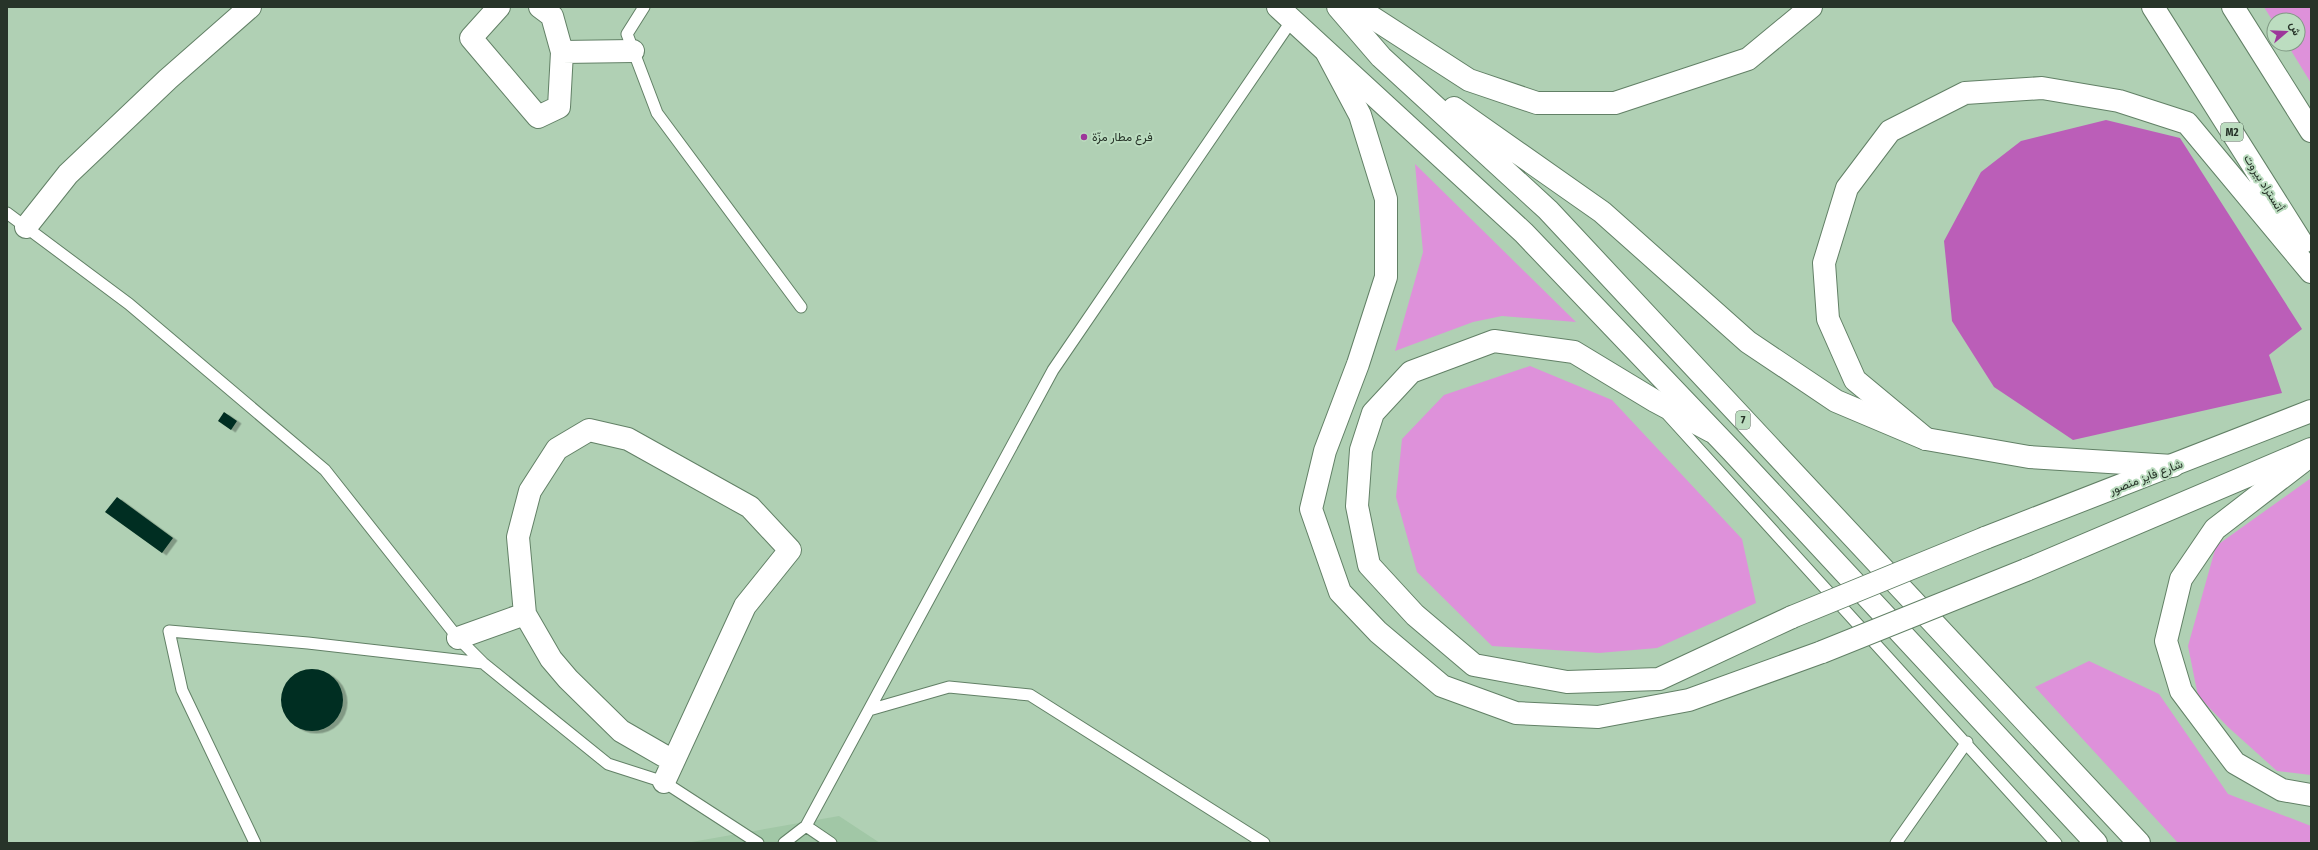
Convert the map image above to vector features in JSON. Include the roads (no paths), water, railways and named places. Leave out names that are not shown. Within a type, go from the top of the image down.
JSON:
[{"type":"main road","points":[[26,227],[68,174],[168,79],[250,7]]},
{"type":"main road","points":[[499,7],[471,38],[538,118],[559,107],[562,52],[552,16],[540,7]]},
{"type":"main road","name":"7","points":[[1338,7],[1381,57],[1548,210],[2139,843]]},
{"type":"main road","points":[[1356,7],[1469,80],[1537,103],[1615,103],[1748,60],[1811,7]]},
{"type":"main road","name":"أتستراد بيروت","points":[[2153,7],[2311,258]]},
{"type":"main road","points":[[2233,7],[2311,131]]},
{"type":"main road","name":"7","points":[[1285,13],[1524,233],[1716,434],[2096,843]]},
{"type":"main road","points":[[562,52],[633,51]]},
{"type":"main road","points":[[1327,52],[1360,115],[1386,199],[1386,277],[1358,364],[1325,451],[1311,509],[1340,592],[1378,632],[1442,686],[1516,713],[1598,717],[1689,700],[1822,652],[2026,570],[2311,449]]},
{"type":"main road","points":[[1381,57],[1602,212],[1748,342],[1836,401],[1926,439],[2029,457],[2173,466]]},
{"type":"main road","points":[[1926,439],[1855,380],[1828,320],[1824,263],[1847,188],[1890,131],[1965,93],[2042,88],[2119,101],[2187,123],[2311,272]]},
{"type":"main road","name":"شارع فايز منصور","points":[[1716,434],[1655,401],[1574,352],[1494,341],[1411,372],[1373,413],[1361,450],[1357,506],[1369,565],[1415,615],[1474,665],[1567,682],[1660,679],[1792,617],[1985,538],[2309,412]]},
{"type":"main road","points":[[664,782],[745,606],[790,550],[750,507],[628,440],[589,430],[557,449],[530,491],[518,537],[525,614],[550,659],[573,684],[622,731],[673,761]]},
{"type":"main road","points":[[2311,455],[2214,529],[2181,579],[2166,641],[2181,691],[2235,763],[2282,790],[2311,795]]},
{"type":"main road","points":[[458,638],[525,614]]},
{"type":"lane","points":[[644,7],[627,34],[657,113],[801,308]]},
{"type":"lane","points":[[784,843],[806,826],[1053,370],[1285,13]]},
{"type":"lane","points":[[7,213],[129,304],[325,470],[458,638],[483,663],[608,764],[664,782],[758,843]]},
{"type":"lane","points":[[1655,401],[1967,742],[2056,843]]},
{"type":"lane","points":[[255,843],[182,690],[169,631],[308,643],[483,663]]},
{"type":"lane","points":[[869,710],[949,687],[1030,695],[1264,843]]},
{"type":"lane","points":[[1896,843],[1967,742]]},
{"type":"lane","points":[[806,826],[832,843]]},
{"type":"place","name":"فرع مطار مزّة","points":[[1084,137]]}]
